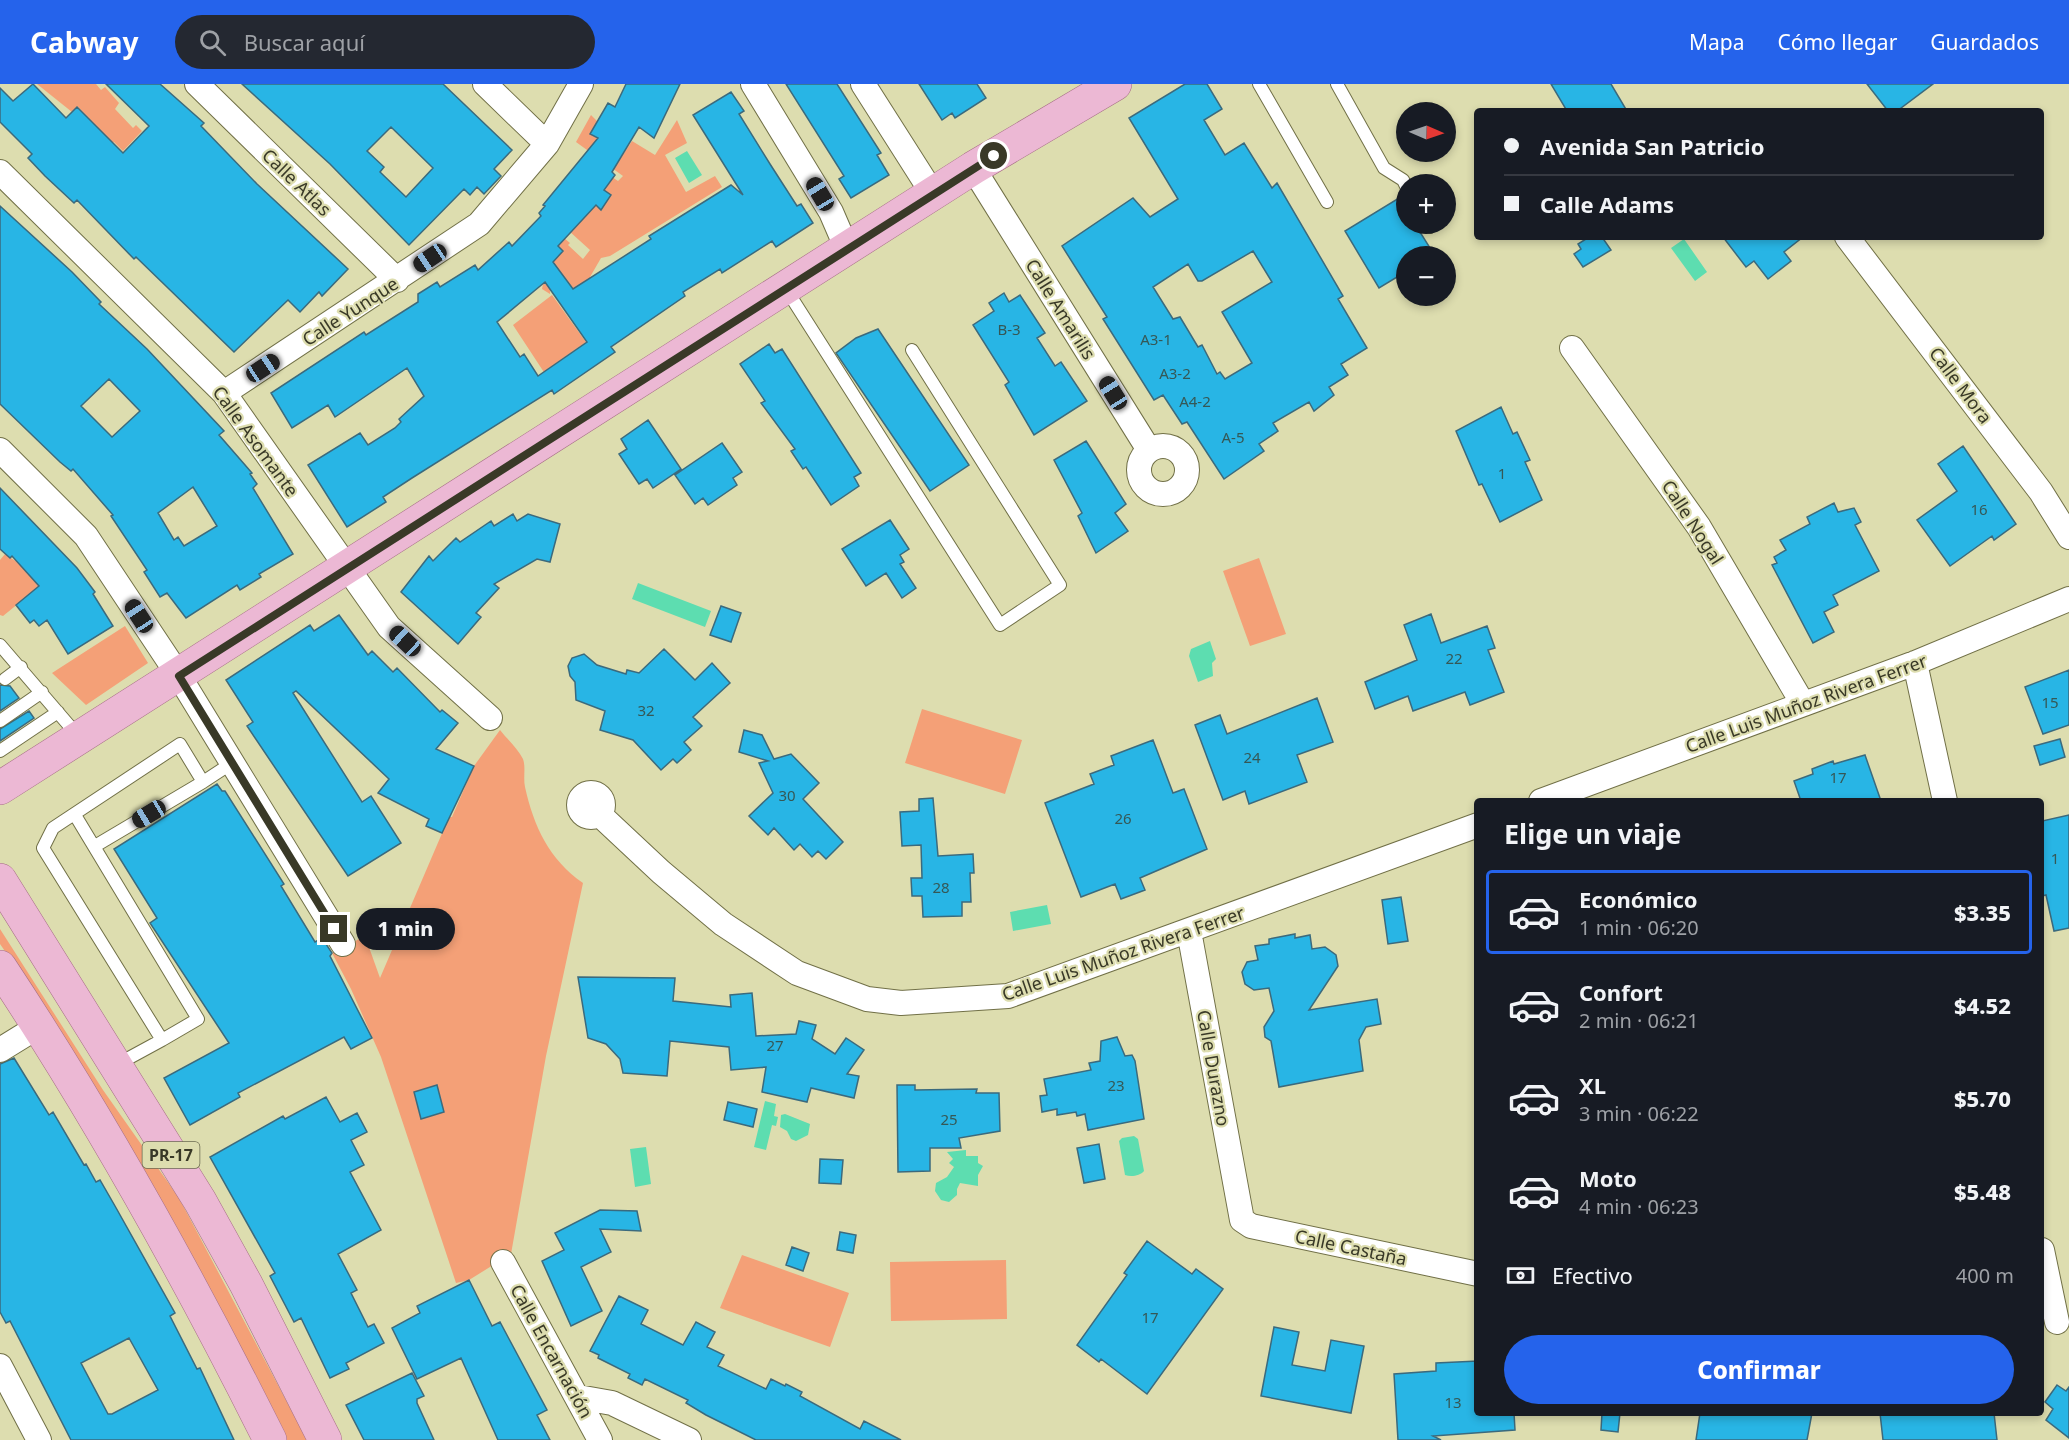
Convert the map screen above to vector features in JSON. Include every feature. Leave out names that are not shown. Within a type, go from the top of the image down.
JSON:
[{"type":"main road","points":[[0,788],[973,168],[1115,84]]},
{"type":"main road","name":"PR-17","points":[[0,880],[206,1211],[246,1284],[325,1440]]},
{"type":"main road","name":"PR-17","points":[[0,969],[39,1026],[199,1298],[270,1440]]},
{"type":"street","name":"Calle Atlas","points":[[196,84],[397,280]]},
{"type":"street","points":[[485,84],[547,144]]},
{"type":"street","name":"Calle Yunque","points":[[224,393],[480,224],[547,144],[581,84]]},
{"type":"street","points":[[753,84],[831,212],[847,249]]},
{"type":"street","points":[[863,84],[933,194]]},
{"type":"street","name":"Calle Amarilis","points":[[973,168],[1149,450]]},
{"type":"street","name":"Calle Asomante","points":[[0,172],[224,393],[345,568],[389,627],[490,718]]},
{"type":"street","name":"Calle Mora","points":[[1849,240],[2042,492],[2069,537]]},
{"type":"street","name":"Calle Nogal","points":[[1572,348],[1699,527],[1803,704]]},
{"type":"street","points":[[0,450],[86,536],[179,676],[343,944]]},
{"type":"street","name":"Calle Luis Muñoz Rivera Ferrer","points":[[1549,798],[1915,663],[2069,599]]},
{"type":"street","points":[[1915,663],[1944,798]]},
{"type":"street","name":"Calle Luis Muñoz Rivera Ferrer","points":[[599,814],[661,872],[723,924],[797,974],[867,999],[901,1004],[1008,996],[1474,826]]},
{"type":"street","name":"Calle Durazno","points":[[1189,931],[1238,1204]]},
{"type":"street","points":[[0,1050],[39,1026]]},
{"type":"street","name":"Calle Castaña","points":[[1238,1204],[1242,1220],[1251,1226],[1474,1273]]},
{"type":"street","points":[[2044,1260],[2056,1321]]},
{"type":"street","name":"Calle Encarnación","points":[[503,1262],[600,1440]]},
{"type":"street","points":[[0,1366],[39,1440]]},
{"type":"street","points":[[578,1397],[612,1403],[644,1416],[689,1440]]},
{"type":"lane","points":[[1259,84],[1327,202]]},
{"type":"lane","points":[[1337,84],[1384,168],[1396,176]]},
{"type":"lane","points":[[785,288],[1000,625],[1060,585],[912,350]]},
{"type":"lane","points":[[0,645],[79,738]]},
{"type":"lane","points":[[5,679],[21,667]]},
{"type":"lane","points":[[0,721],[42,692]]},
{"type":"lane","points":[[0,751],[58,712]]},
{"type":"lane","points":[[162,1040],[43,848],[53,828],[180,744],[203,782]]},
{"type":"lane","points":[[95,846],[232,764]]},
{"type":"lane","points":[[75,815],[198,1019],[116,1065]]},
{"type":"shaded area","points":[[37,84],[96,84],[101,90],[105,87],[119,103],[115,109],[133,128],[136,125],[142,131],[123,151],[114,142],[112,143],[78,107],[72,112]]},
{"type":"shaded area","points":[[591,115],[598,122],[590,134],[624,153],[632,141],[655,155],[677,120],[687,143],[665,155],[686,192],[715,176],[722,187],[610,256],[601,258],[590,277],[601,293],[550,289],[550,294],[542,289],[543,284],[536,275],[552,246],[564,238],[583,259],[590,250],[569,231],[609,175],[618,181],[623,176],[576,142]]},
{"type":"shaded area","points":[[687,151],[702,175],[689,183],[675,158]]},
{"type":"shaded area","points":[[1685,240],[1707,272],[1695,281],[1671,248]]},
{"type":"shaded area","points":[[552,295],[586,342],[549,368],[557,384],[553,386],[513,325]]},
{"type":"shaded area","points":[[5,554],[17,562],[40,586],[3,616],[0,615],[0,560]]},
{"type":"shaded area","points":[[1259,558],[1286,634],[1250,646],[1223,571]]},
{"type":"shaded area","points":[[638,583],[711,611],[705,627],[632,599]]},
{"type":"shaded area","points":[[125,626],[148,663],[86,705],[52,673]]},
{"type":"shaded area","points":[[1210,641],[1216,659],[1212,663],[1213,676],[1198,682],[1189,656],[1191,649]]},
{"type":"shaded area","points":[[922,709],[1022,740],[1005,794],[905,763]]},
{"type":"shaded area","points":[[500,730],[523,759],[524,784],[538,829],[561,864],[583,883],[546,1056],[511,1254],[469,1280],[456,1283],[381,1057],[351,989],[332,953],[365,936],[380,978],[449,817],[452,817],[474,766]]},
{"type":"shaded area","points":[[1047,905],[1051,924],[1013,931],[1010,912]]},
{"type":"shaded area","points":[[0,929],[103,1090],[179,1198],[307,1440],[286,1440],[27,983],[0,944]]},
{"type":"shaded area","points":[[765,1101],[776,1104],[774,1116],[778,1117],[776,1126],[772,1125],[766,1150],[754,1147]]},
{"type":"shaded area","points":[[785,1114],[810,1124],[808,1135],[796,1141],[791,1139],[787,1131],[780,1127],[781,1115]]},
{"type":"shaded area","points":[[1134,1136],[1138,1139],[1144,1171],[1138,1175],[1127,1176],[1119,1141],[1122,1138]]},
{"type":"shaded area","points":[[646,1147],[651,1184],[635,1187],[630,1149]]},
{"type":"shaded area","points":[[966,1150],[966,1156],[978,1156],[978,1163],[983,1166],[978,1175],[978,1186],[960,1183],[957,1195],[949,1202],[941,1200],[935,1191],[936,1183],[947,1177],[954,1167],[949,1163],[953,1159],[947,1152]]},
{"type":"shaded area","points":[[742,1255],[849,1293],[830,1347],[720,1308]]},
{"type":"shaded area","points":[[1006,1260],[1007,1319],[891,1321],[890,1262]]},
{"type":"building","points":[[33,84],[66,118],[77,107],[123,153],[149,126],[106,84],[160,84],[204,123],[201,126],[257,184],[348,269],[322,296],[319,292],[300,312],[288,300],[234,352],[136,257],[134,259],[77,200],[74,203],[45,176],[28,158],[32,154],[0,122],[0,88],[13,101]]},
{"type":"building","points":[[242,84],[443,84],[512,150],[494,169],[501,176],[484,194],[477,187],[470,195],[464,189],[409,245],[330,164]],"holes":[[[391,127],[433,168],[406,197],[380,172],[384,167],[367,151]]]},
{"type":"building","points":[[626,84],[680,84],[654,138],[639,127],[612,172],[615,175],[604,190],[611,195],[601,210],[596,205],[558,246],[563,251],[553,262],[573,289],[651,239],[649,236],[731,185],[743,195],[693,115],[731,92],[744,111],[739,114],[770,164],[797,206],[801,204],[813,223],[776,247],[772,241],[722,273],[720,269],[683,292],[685,296],[611,347],[615,352],[554,394],[552,390],[412,478],[383,497],[386,502],[347,527],[308,465],[360,433],[368,445],[395,428],[401,422],[399,419],[424,396],[407,368],[335,417],[328,405],[292,428],[271,393],[364,332],[366,335],[418,302],[418,294],[437,282],[440,287],[475,265],[478,270],[509,242],[512,246],[541,216],[539,213],[545,206],[543,205],[598,138],[590,134],[608,103],[615,107]],"holes":[[[545,282],[587,342],[538,376],[524,354],[520,357],[497,322]]]},
{"type":"building","points":[[786,84],[837,84],[881,153],[877,155],[889,175],[851,198],[839,179],[844,176]]},
{"type":"building","points":[[919,84],[977,84],[986,98],[955,118],[952,113],[942,120]]},
{"type":"building","points":[[1185,84],[1207,84],[1222,109],[1204,120],[1225,155],[1244,143],[1272,188],[1277,183],[1343,296],[1338,299],[1367,348],[1341,364],[1348,375],[1329,387],[1334,395],[1314,411],[1309,402],[1273,423],[1278,431],[1259,444],[1264,451],[1224,479],[1187,422],[1182,424],[1163,395],[1154,400],[1103,319],[1107,317],[1062,246],[1133,198],[1150,217],[1178,199],[1129,118]],"holes":[[[1253,251],[1272,282],[1222,312],[1252,363],[1225,379],[1220,372],[1217,374],[1202,345],[1198,347],[1180,317],[1173,319],[1153,287],[1188,264],[1198,281],[1202,281]]]},
{"type":"building","points":[[1551,84],[1611,84],[1625,108],[1565,108]]},
{"type":"building","points":[[1867,84],[1933,84],[1901,108],[1886,108]]},
{"type":"building","points":[[1396,200],[1396,234],[1421,234],[1429,246],[1396,246],[1396,278],[1379,288],[1345,231]]},
{"type":"building","points":[[0,206],[72,272],[101,302],[99,304],[147,349],[224,431],[219,435],[252,473],[250,474],[257,484],[253,488],[293,554],[259,574],[261,577],[240,590],[237,585],[186,618],[167,593],[160,597],[144,572],[147,570],[111,516],[113,515],[73,469],[71,471],[60,462],[0,404]],"holes":[[[109,379],[140,411],[112,437],[81,406]],[[193,487],[217,526],[184,546],[178,537],[174,540],[158,513]]]},
{"type":"building","points":[[1584,240],[1604,240],[1611,250],[1583,267],[1574,254],[1581,249],[1578,244]]},
{"type":"building","points":[[1725,240],[1799,240],[1784,252],[1791,261],[1768,279],[1754,261],[1746,267]]},
{"type":"building","points":[[1004,293],[1009,302],[1020,295],[1045,333],[1037,338],[1055,366],[1061,362],[1087,401],[1034,435],[1005,385],[1009,382],[973,325],[994,311],[989,303]]},
{"type":"building","points":[[878,329],[969,465],[930,491],[836,353],[856,338]]},
{"type":"building","points":[[769,344],[775,353],[782,349],[861,473],[854,477],[859,486],[831,505],[806,467],[803,469],[791,451],[795,449],[761,403],[765,401],[740,364]]},
{"type":"building","points":[[1501,407],[1513,434],[1517,432],[1530,460],[1525,462],[1542,500],[1500,522],[1482,484],[1479,485],[1456,431]]},
{"type":"building","points":[[648,420],[681,469],[653,488],[647,479],[639,484],[619,454],[627,449],[621,439]]},
{"type":"building","points":[[1086,441],[1126,504],[1115,513],[1128,531],[1096,553],[1078,516],[1082,513],[1054,460]]},
{"type":"building","points":[[722,443],[742,472],[733,478],[737,485],[708,505],[703,498],[695,504],[675,475]]},
{"type":"building","points":[[1963,446],[2016,524],[1994,540],[1992,536],[1950,566],[1917,520],[1957,491],[1938,464]]},
{"type":"building","points":[[0,488],[77,568],[95,592],[93,594],[113,626],[68,654],[47,620],[39,626],[34,620],[30,623],[16,605],[39,586],[12,556],[10,558],[0,549]]},
{"type":"building","points":[[1834,503],[1838,512],[1854,508],[1861,522],[1855,525],[1879,571],[1833,595],[1838,605],[1824,612],[1834,632],[1813,643],[1772,565],[1777,563],[1774,557],[1786,550],[1780,540],[1810,524],[1807,517]]},
{"type":"building","points":[[513,514],[517,521],[528,514],[560,524],[550,562],[537,559],[494,584],[499,588],[476,613],[481,617],[458,644],[401,592],[429,556],[433,561],[456,538],[460,542],[491,521],[494,526]]},
{"type":"building","points":[[890,520],[909,549],[900,555],[904,562],[900,564],[916,588],[902,598],[886,573],[866,586],[842,549]]},
{"type":"building","points":[[721,606],[741,613],[731,642],[710,635]]},
{"type":"building","points":[[1431,614],[1441,643],[1487,626],[1495,648],[1488,650],[1504,692],[1470,705],[1465,692],[1413,711],[1408,696],[1375,709],[1365,682],[1417,660],[1404,625]]},
{"type":"building","points":[[339,615],[368,655],[372,651],[393,672],[397,668],[440,712],[442,710],[458,723],[436,749],[474,766],[442,833],[426,826],[429,819],[378,793],[389,779],[296,691],[293,693],[362,802],[371,796],[401,843],[348,876],[247,726],[253,722],[226,680],[310,625],[314,631]]},
{"type":"building","points":[[664,649],[695,680],[712,663],[730,683],[693,717],[702,726],[684,742],[691,750],[677,763],[673,759],[661,770],[633,740],[600,730],[605,711],[576,700],[575,682],[570,676],[568,666],[572,658],[584,654],[597,665],[626,674],[627,670],[639,673]]},
{"type":"building","points":[[2069,670],[2069,725],[2043,734],[2025,687]]},
{"type":"building","points":[[0,685],[10,686],[19,698],[0,711]]},
{"type":"building","points":[[1317,698],[1333,742],[1297,755],[1307,782],[1249,804],[1245,791],[1223,800],[1195,725],[1220,715],[1227,734]]},
{"type":"building","points":[[29,711],[34,718],[0,741],[0,729]]},
{"type":"building","points":[[744,730],[762,735],[774,759],[791,754],[819,783],[803,799],[843,842],[826,859],[818,851],[812,857],[800,844],[794,850],[774,828],[768,835],[749,816],[773,793],[759,763],[768,761],[739,752]]},
{"type":"building","points":[[2060,739],[2065,757],[2040,765],[2034,746]]},
{"type":"building","points":[[1153,740],[1173,793],[1184,789],[1207,849],[1140,878],[1145,890],[1121,899],[1115,884],[1081,897],[1045,803],[1094,784],[1090,774],[1114,765],[1111,756]]},
{"type":"building","points":[[1865,755],[1880,798],[1800,798],[1794,781],[1813,774],[1812,769],[1833,761],[1834,764]]},
{"type":"building","points":[[217,784],[222,791],[225,791],[284,884],[281,886],[315,942],[322,938],[332,953],[330,956],[372,1038],[351,1049],[344,1037],[238,1093],[240,1097],[190,1125],[164,1078],[229,1043],[150,923],[157,918],[114,849]]},
{"type":"building","points":[[933,798],[938,856],[973,854],[974,873],[970,873],[971,902],[962,902],[962,916],[923,917],[922,896],[912,896],[911,878],[922,878],[921,845],[902,846],[900,812],[919,811],[919,799]]},
{"type":"building","points":[[2069,815],[2069,928],[2054,931],[2046,895],[2044,896],[2044,821]]},
{"type":"building","points":[[1401,897],[1408,941],[1388,944],[1382,900]]},
{"type":"building","points":[[1295,934],[1295,938],[1310,935],[1312,949],[1325,947],[1336,955],[1338,966],[1309,1010],[1377,999],[1381,1024],[1366,1027],[1359,1040],[1363,1071],[1279,1087],[1271,1041],[1265,1037],[1264,1027],[1274,1011],[1269,988],[1254,990],[1245,984],[1242,972],[1247,962],[1258,960],[1255,946],[1269,944],[1269,939]]},
{"type":"building","points":[[578,977],[675,978],[673,1001],[731,1007],[730,995],[752,993],[756,1036],[796,1034],[799,1021],[816,1025],[812,1039],[835,1054],[846,1038],[864,1050],[847,1074],[859,1076],[854,1098],[811,1088],[807,1102],[762,1092],[766,1067],[731,1070],[729,1047],[670,1041],[667,1076],[623,1073],[620,1059],[606,1044],[588,1038]]},
{"type":"building","points":[[1117,1037],[1125,1056],[1132,1055],[1135,1061],[1144,1119],[1088,1130],[1085,1114],[1077,1116],[1076,1112],[1057,1115],[1057,1109],[1042,1112],[1040,1096],[1047,1095],[1044,1079],[1091,1070],[1089,1063],[1100,1061],[1101,1041]]},
{"type":"building","points":[[14,1058],[49,1115],[53,1112],[84,1165],[86,1164],[96,1182],[100,1180],[175,1313],[170,1316],[197,1369],[200,1368],[234,1440],[71,1440],[10,1321],[6,1323],[0,1312],[0,1064]],"holes":[[[129,1338],[158,1390],[108,1414],[81,1363]]]},
{"type":"building","points":[[437,1085],[444,1112],[421,1119],[414,1092]]},
{"type":"building","points":[[897,1085],[915,1085],[915,1090],[977,1089],[976,1093],[999,1093],[1000,1131],[959,1138],[961,1148],[930,1148],[930,1171],[898,1172]]},
{"type":"building","points":[[326,1097],[340,1122],[357,1113],[367,1132],[351,1140],[364,1165],[350,1172],[381,1230],[338,1254],[357,1290],[351,1293],[368,1327],[374,1324],[384,1343],[346,1363],[349,1369],[330,1378],[301,1318],[294,1322],[270,1276],[275,1273],[210,1157],[283,1116],[285,1119]]},
{"type":"building","points":[[728,1102],[757,1109],[753,1127],[724,1120]]},
{"type":"building","points":[[1099,1144],[1105,1179],[1084,1183],[1077,1148]]},
{"type":"building","points":[[820,1159],[843,1160],[841,1184],[819,1183]]},
{"type":"building","points":[[600,1210],[637,1211],[641,1231],[600,1229],[611,1252],[581,1267],[602,1311],[571,1326],[542,1261],[564,1250],[555,1233]]},
{"type":"building","points":[[840,1232],[856,1235],[853,1253],[837,1250]]},
{"type":"building","points":[[1147,1241],[1192,1274],[1196,1269],[1223,1289],[1147,1394],[1101,1359],[1099,1362],[1077,1345],[1127,1275],[1124,1273]]},
{"type":"building","points":[[792,1247],[809,1253],[803,1271],[786,1265]]},
{"type":"building","points":[[469,1280],[492,1326],[500,1322],[547,1410],[537,1415],[550,1440],[498,1440],[461,1358],[417,1379],[392,1328],[420,1313],[417,1306]]},
{"type":"building","points":[[619,1296],[648,1310],[641,1324],[683,1345],[696,1322],[715,1332],[707,1347],[724,1355],[718,1366],[766,1389],[771,1379],[785,1386],[786,1384],[802,1392],[800,1396],[860,1429],[864,1421],[901,1440],[756,1440],[706,1415],[686,1403],[688,1400],[645,1379],[642,1385],[628,1378],[630,1374],[598,1358],[599,1355],[590,1351]]},
{"type":"building","points":[[1274,1327],[1299,1332],[1292,1365],[1325,1371],[1331,1340],[1364,1346],[1351,1413],[1261,1396]]},
{"type":"building","points":[[1474,1361],[1474,1416],[1514,1416],[1515,1430],[1433,1436],[1441,1440],[1398,1440],[1394,1374],[1436,1371],[1436,1363]]},
{"type":"building","points":[[412,1373],[424,1396],[417,1399],[417,1403],[434,1440],[364,1440],[346,1405]]},
{"type":"building","points":[[2057,1385],[2066,1391],[2069,1387],[2069,1438],[2046,1420],[2053,1409],[2045,1402]]},
{"type":"building","points":[[1602,1416],[1620,1416],[1618,1432],[1601,1430]]},
{"type":"building","points":[[1700,1416],[1811,1416],[1807,1440],[1696,1440]]},
{"type":"building","points":[[1880,1416],[1994,1416],[1997,1440],[1883,1440]]},
{"type":"route","points":[[334,929],[179,676],[385,542],[994,156]]}]
